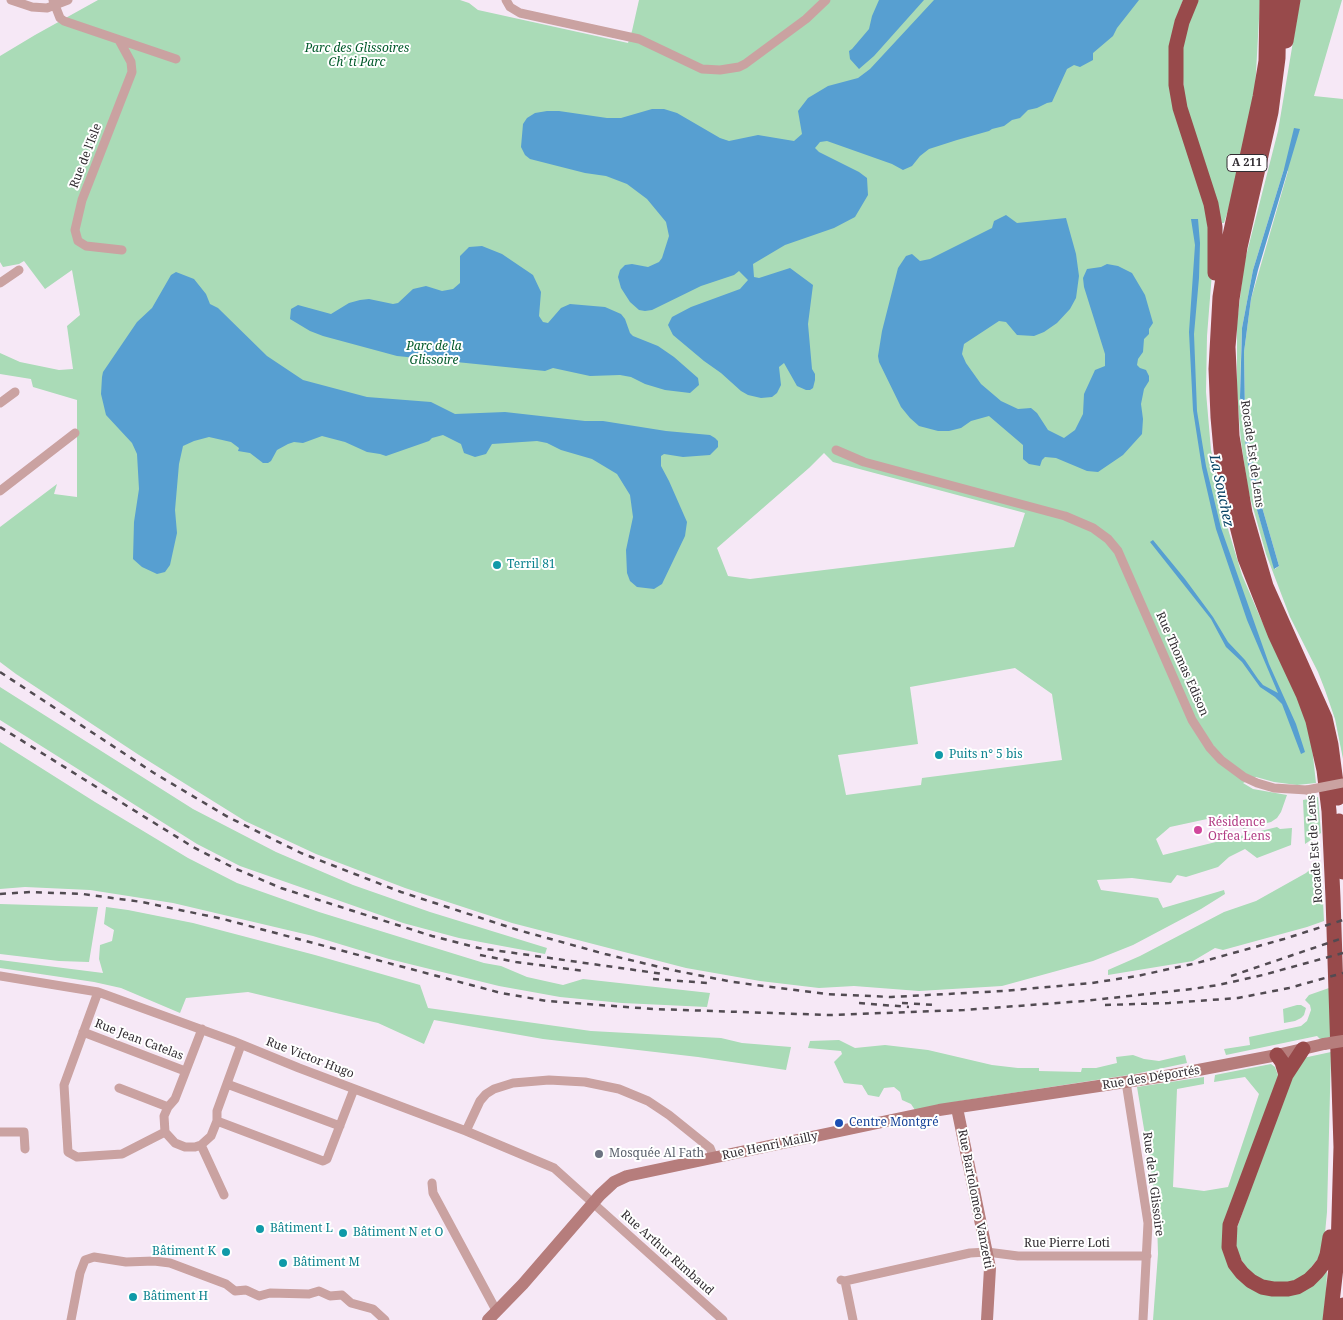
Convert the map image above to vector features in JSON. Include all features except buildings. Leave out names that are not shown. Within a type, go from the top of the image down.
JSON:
[{"type":"highway","points":[[1191,0],[1182,22],[1176,47],[1176,85],[1180,108],[1213,212],[1216,251],[1211,315],[1218,324]]},
{"type":"highway","name":"A 211","points":[[1218,324],[1227,249],[1266,61],[1267,0]]},
{"type":"highway","name":"A 211","points":[[1278,58],[1279,0]]},
{"type":"highway","points":[[1278,58],[1286,45],[1293,0]]},
{"type":"highway","name":"Rocade Est de Lens","points":[[1278,58],[1271,112],[1240,247],[1232,299],[1228,348],[1232,436],[1245,513],[1264,577],[1278,616],[1325,718],[1335,775],[1343,872]]},
{"type":"highway","name":"Rocade Est de Lens","points":[[1218,324],[1216,369],[1218,417],[1221,450],[1234,516],[1245,558],[1258,592],[1314,721],[1324,770],[1329,811],[1333,898],[1340,1090],[1340,1198]]},
{"type":"highway","points":[[1303,1049],[1286,1075],[1230,1225],[1229,1247],[1235,1264],[1251,1281],[1268,1288],[1288,1289],[1309,1280],[1320,1268],[1327,1255],[1330,1244],[1332,1212],[1340,1198]]},
{"type":"highway","points":[[1277,1055],[1282,1062],[1286,1075]]},
{"type":"highway","name":"A 211","points":[[1330,1320],[1338,1250],[1340,1198]]},
{"type":"highway","points":[[1341,1320],[1343,1305]]},
{"type":"street","points":[[11,0],[32,7],[47,8],[54,3],[68,0]]},
{"type":"street","points":[[506,0],[510,6],[520,13],[639,39],[702,68],[720,70],[745,64],[806,19],[826,0]]},
{"type":"street","points":[[54,3],[60,18],[64,22],[176,59]]},
{"type":"street","name":"Rue de l'Isle","points":[[119,40],[131,62],[132,72],[82,200],[75,230],[78,241],[86,246],[122,250]]},
{"type":"street","points":[[0,283],[19,270]]},
{"type":"street","points":[[0,404],[15,392]]},
{"type":"street","points":[[0,491],[75,433]]},
{"type":"street","name":"Rue Thomas Edison","points":[[836,450],[864,462],[1065,516],[1093,528],[1108,539],[1118,551],[1192,720],[1221,760],[1257,783],[1274,788],[1308,790],[1343,783]]},
{"type":"street","name":"Rue Victor Hugo","points":[[0,976],[98,992],[159,1016],[202,1029],[466,1131],[554,1168],[594,1204]]},
{"type":"street","points":[[98,992],[64,1085],[68,1152],[77,1157],[122,1154],[165,1132]]},
{"type":"street","points":[[202,1029],[175,1098],[164,1116],[165,1132],[174,1143],[185,1147],[201,1145],[212,1136],[216,1121],[216,1111],[241,1045]]},
{"type":"street","name":"Rue Jean Catelas","points":[[83,1032],[185,1072]]},
{"type":"street","name":"Rue des Déportés","points":[[957,1108],[1126,1082],[1277,1055],[1343,1041]]},
{"type":"street","points":[[466,1131],[480,1101],[494,1089],[513,1083],[549,1080],[585,1082],[619,1089],[648,1101],[669,1115],[710,1148],[714,1158]]},
{"type":"street","name":"Rue de la Glissoire","points":[[1126,1082],[1148,1223],[1143,1320]]},
{"type":"street","points":[[226,1084],[340,1126]]},
{"type":"street","points":[[119,1088],[168,1107]]},
{"type":"street","points":[[216,1121],[323,1161],[328,1159],[354,1089]]},
{"type":"street","name":"Rue Henri Mailly","points":[[492,1316],[614,1182],[627,1176],[957,1108]]},
{"type":"street","name":"Rue Bartolomeo Vanzetti","points":[[957,1108],[990,1268],[987,1320]]},
{"type":"street","points":[[0,1132],[24,1132],[25,1150]]},
{"type":"street","points":[[201,1145],[224,1195]]},
{"type":"street","points":[[432,1183],[433,1192],[492,1316]]},
{"type":"street","name":"Rue Arthur Rimbaud","points":[[594,1204],[723,1320]]},
{"type":"street","name":"Rue Pierre Loti","points":[[853,1320],[843,1281],[970,1253],[987,1252],[1018,1256],[1147,1256]]},
{"type":"street","points":[[72,1320],[80,1273],[85,1260],[94,1257],[126,1262],[154,1261],[170,1263],[226,1284],[235,1291],[246,1290],[259,1296],[270,1293],[309,1294],[319,1291],[330,1296],[342,1294],[351,1303],[373,1309],[386,1320]]},
{"type":"green space","name":"Parc de la Glissoire","points":[[98,0],[460,0],[469,3],[478,10],[628,43],[639,0],[1183,0],[1175,21],[1170,45],[1204,199],[1213,260],[1207,336],[1206,392],[1211,450],[1228,529],[1242,575],[1292,683],[1305,718],[1312,747],[1316,783],[1297,785],[1256,777],[1243,783],[1253,789],[1287,795],[1281,812],[1271,822],[1243,829],[1241,819],[1223,823],[1221,816],[1170,827],[1156,839],[1163,855],[1277,827],[1280,829],[1292,828],[1291,845],[1257,858],[1245,849],[1229,857],[1218,867],[1186,877],[1177,875],[1171,883],[1132,878],[1097,880],[1101,890],[1158,898],[1163,908],[1224,890],[1225,894],[1133,945],[1093,961],[1002,986],[919,991],[854,986],[819,988],[760,981],[686,968],[512,923],[405,888],[316,854],[245,821],[139,755],[0,662],[0,527],[57,484],[54,494],[77,497],[77,400],[33,387],[31,379],[0,374],[0,353],[20,362],[59,370],[73,369],[67,326],[80,315],[72,270],[45,289],[24,261],[19,264],[3,267],[0,262],[0,56]],"holes":[[[824,453],[833,462],[1025,513],[1014,547],[750,579],[728,576],[717,548]],[[1015,668],[1052,694],[1062,760],[922,778],[921,785],[846,795],[838,755],[918,744],[910,687]]]},
{"type":"green space","points":[[1196,0],[1260,0],[1255,91],[1231,201],[1224,223],[1222,223],[1184,98],[1183,38]]},
{"type":"green space","points":[[1300,0],[1342,0],[1314,96],[1343,99],[1343,759],[1335,719],[1325,690],[1290,617],[1266,554],[1248,490],[1241,441],[1237,395],[1237,323],[1244,264],[1278,131]],"holes":[[[1284,169],[1288,171],[1251,299],[1244,352],[1245,415],[1262,507],[1279,566],[1275,569],[1257,510],[1248,464],[1240,397],[1241,353],[1242,328],[1253,270]]]},
{"type":"green space","points":[[0,687],[193,809],[276,852],[353,885],[430,912],[547,948],[545,954],[459,938],[403,923],[240,866],[197,844],[0,720]]},
{"type":"green space","points":[[0,742],[188,858],[237,883],[319,912],[484,963],[501,966],[527,977],[563,985],[583,979],[710,993],[707,1007],[622,1003],[560,997],[499,986],[389,959],[313,936],[173,903],[90,890],[25,887],[0,889]]},
{"type":"green space","points":[[1318,797],[1321,833],[1305,844],[1303,800]]},
{"type":"green space","points":[[1321,863],[1324,921],[1223,950],[1215,948],[1193,961],[1108,975],[1108,970],[1140,956],[1224,912],[1256,901]]},
{"type":"green space","points":[[0,904],[98,907],[89,962],[59,961],[0,954]]},
{"type":"green space","points":[[106,907],[193,923],[420,985],[428,1008],[591,1031],[721,1038],[742,1043],[791,1047],[786,1070],[698,1057],[543,1039],[434,1020],[424,1044],[378,1023],[248,992],[186,998],[180,1013],[121,988],[94,982],[0,968],[0,960],[103,973],[99,959],[100,945],[112,941],[114,930],[104,924]]},
{"type":"green space","points":[[1329,988],[1331,1037],[1320,1039],[1317,1036],[1226,1055],[1224,1049],[1250,1045],[1249,1037],[1301,1026],[1307,1021],[1311,1010],[1310,1005],[1305,1000],[1309,995]]},
{"type":"green space","points":[[1297,1005],[1306,1008],[1304,1015],[1295,1021],[1284,1023],[1283,1009]]},
{"type":"green space","points":[[839,1040],[855,1048],[885,1045],[928,1050],[992,1065],[1039,1068],[1039,1071],[1081,1072],[1082,1068],[1096,1068],[1117,1063],[1116,1057],[1133,1055],[1159,1061],[1185,1055],[1187,1063],[1135,1074],[960,1101],[915,1110],[911,1104],[902,1100],[900,1092],[894,1087],[884,1088],[879,1097],[868,1095],[862,1085],[844,1083],[834,1062],[842,1054],[841,1051],[808,1048],[810,1041]]},
{"type":"green space","points":[[1331,1052],[1327,1212],[1324,1244],[1320,1256],[1307,1273],[1298,1279],[1290,1282],[1267,1282],[1248,1270],[1234,1248],[1234,1237],[1289,1077],[1303,1058]]},
{"type":"green space","points":[[1271,1064],[1275,1067],[1279,1078],[1224,1245],[1264,1291],[1324,1271],[1327,1272],[1323,1320],[1153,1320],[1158,1254],[1157,1221],[1152,1177],[1137,1087],[1204,1077],[1204,1084],[1177,1089],[1173,1187],[1204,1191],[1228,1187],[1259,1094],[1245,1077],[1214,1082],[1215,1075]]},
{"type":"water","points":[[879,0],[924,0],[874,56],[859,69],[850,59],[849,51],[869,29]]},
{"type":"water","points":[[934,0],[1139,0],[1113,36],[1093,53],[1093,60],[1080,67],[1074,65],[1067,69],[1052,102],[1028,110],[1020,118],[1012,120],[1004,126],[929,149],[912,166],[903,170],[892,164],[827,141],[820,142],[815,148],[819,152],[867,178],[868,195],[855,217],[834,228],[785,245],[753,264],[754,277],[759,278],[790,268],[813,285],[808,324],[812,369],[815,374],[815,380],[813,388],[810,390],[797,386],[784,363],[779,367],[781,385],[777,393],[772,397],[761,398],[748,395],[673,335],[668,325],[672,317],[691,307],[740,289],[748,280],[739,271],[734,275],[701,286],[652,310],[639,310],[630,302],[621,288],[618,277],[620,270],[625,265],[632,264],[648,267],[659,262],[669,236],[666,222],[647,199],[627,184],[606,176],[585,173],[530,159],[525,155],[521,147],[523,124],[527,118],[535,113],[547,111],[621,118],[652,109],[664,109],[677,113],[720,138],[729,141],[758,135],[794,141],[802,134],[798,111],[808,98],[828,86],[858,78],[870,69]]},
{"type":"water","points":[[1294,128],[1300,129],[1258,270],[1251,299],[1244,352],[1245,415],[1262,507],[1279,566],[1274,569],[1257,510],[1248,464],[1240,397],[1242,328],[1253,270],[1284,169]]},
{"type":"water","points":[[1006,215],[1017,223],[1066,218],[1076,254],[1079,276],[1076,298],[1070,309],[1057,323],[1044,332],[1034,336],[1017,335],[1006,322],[999,321],[964,344],[962,354],[981,384],[1001,401],[1018,409],[1031,408],[1037,413],[1048,430],[1064,438],[1075,430],[1083,414],[1084,394],[1095,370],[1105,366],[1105,354],[1084,287],[1083,278],[1087,269],[1107,264],[1118,266],[1132,273],[1145,295],[1153,323],[1149,329],[1149,334],[1144,339],[1143,352],[1138,359],[1137,365],[1146,370],[1149,376],[1141,404],[1142,434],[1123,455],[1098,472],[1087,471],[1056,458],[1045,457],[1040,466],[1029,464],[1023,459],[1023,445],[989,416],[971,421],[961,428],[949,431],[938,431],[919,426],[901,407],[879,362],[878,356],[882,331],[898,268],[906,256],[912,254],[920,261],[930,259],[992,228],[994,221]]},
{"type":"water","points":[[1191,219],[1198,219],[1200,243],[1194,334],[1197,411],[1206,466],[1221,528],[1269,664],[1296,724],[1305,752],[1301,754],[1282,704],[1260,687],[1242,662],[1226,647],[1211,619],[1150,542],[1153,540],[1185,579],[1213,617],[1228,642],[1245,660],[1263,685],[1278,693],[1247,620],[1216,529],[1202,468],[1193,410],[1189,332],[1195,245]]},
{"type":"water","points":[[482,246],[502,254],[533,275],[541,292],[539,316],[543,322],[548,323],[561,308],[570,304],[605,307],[621,314],[633,336],[658,346],[674,357],[698,378],[699,385],[690,393],[665,390],[645,384],[631,377],[620,375],[590,376],[553,368],[545,371],[397,356],[323,336],[310,331],[290,319],[291,309],[298,305],[331,314],[349,303],[360,300],[369,299],[393,304],[398,303],[413,289],[426,286],[442,291],[453,289],[460,283],[460,256],[469,247]]},
{"type":"water","points":[[176,272],[194,279],[206,294],[210,304],[218,308],[267,356],[303,380],[367,397],[431,402],[455,414],[505,412],[585,421],[603,421],[666,431],[710,435],[715,438],[718,441],[718,447],[710,455],[683,457],[664,454],[661,456],[661,466],[687,522],[685,536],[662,584],[654,589],[637,587],[630,581],[627,573],[626,550],[633,517],[630,495],[617,474],[592,459],[561,450],[547,443],[537,441],[492,444],[486,454],[475,457],[464,453],[461,444],[443,435],[386,456],[367,452],[345,442],[322,436],[303,443],[294,442],[288,444],[277,450],[268,463],[263,463],[250,453],[238,451],[239,448],[231,442],[209,437],[194,441],[183,446],[179,464],[175,510],[177,533],[170,565],[165,572],[157,574],[142,567],[133,559],[134,522],[139,489],[137,454],[132,443],[106,415],[101,394],[102,377],[103,372],[137,322],[152,308],[171,275]]},
{"type":"railway","points":[[0,672],[154,773],[228,817],[301,853],[401,892],[518,930],[605,954],[733,982],[826,994],[891,997],[1003,991],[1092,983],[1137,976],[1197,963],[1284,939],[1343,920]]},
{"type":"railway","points":[[0,727],[193,847],[234,868],[281,888],[432,936],[479,948],[663,974]]},
{"type":"railway","points":[[0,894],[31,892],[83,894],[142,902],[223,919],[501,993],[547,1001],[653,1009],[830,1015],[964,1010],[1084,1001],[1218,985],[1343,953]]},
{"type":"railway","points":[[1231,976],[1343,938]]},
{"type":"railway","points":[[480,955],[584,971]]},
{"type":"railway","points":[[1105,1005],[1238,998],[1289,988],[1343,973]]},
{"type":"railway","points":[[653,979],[708,983]]},
{"type":"railway","points":[[859,1003],[909,1007]]},
{"type":"railway","points":[[902,1003],[936,1005]]},
{"type":"place","name":"Terril 81","points":[[497,565]]},
{"type":"place","name":"Puits n° 5 bis","points":[[939,755]]},
{"type":"place","name":"Résidence Orfea Lens","points":[[1198,830]]},
{"type":"place","name":"Centre Montgré","points":[[839,1123]]},
{"type":"place","name":"Mosquée Al Fath","points":[[599,1154]]},
{"type":"place","name":"Bâtiment L","points":[[260,1229]]},
{"type":"place","name":"Bâtiment N et O","points":[[343,1233]]},
{"type":"place","name":"Bâtiment K","points":[[226,1252]]},
{"type":"place","name":"Bâtiment M","points":[[283,1263]]},
{"type":"place","name":"Bâtiment H","points":[[133,1297]]},
{"type":"park label","name":"Parc des Glissoires Ch' ti Parc","points":[[357,56]]},
{"type":"water label","name":"La Souchez","points":[[1221,491]]}]
